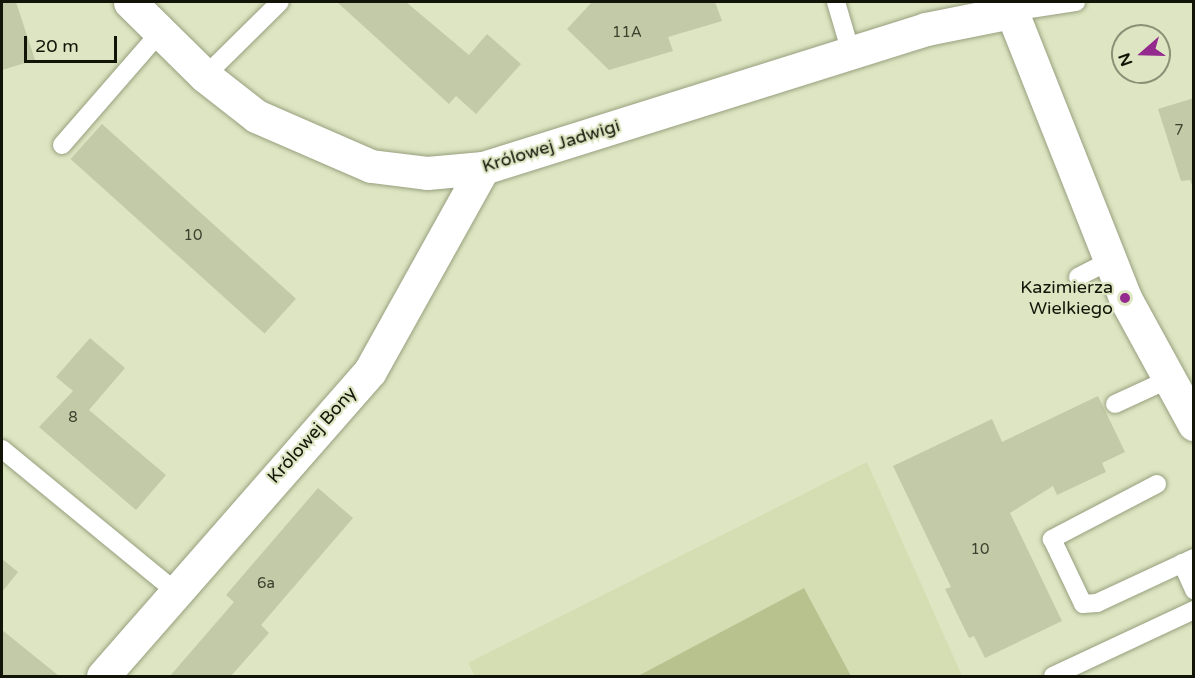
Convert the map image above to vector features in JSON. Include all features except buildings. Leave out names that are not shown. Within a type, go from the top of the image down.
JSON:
[{"type":"street","name":"Królowej Jadwigi","points":[[130,2],[162,30],[205,76],[256,116],[371,166],[427,173],[483,168],[926,29],[1010,7]]},
{"type":"street","points":[[1010,7],[1110,261],[1194,424]]},
{"type":"street","name":"Królowej Bony","points":[[103,676],[370,371],[483,168]]},
{"type":"lane","points":[[205,76],[280,2]]},
{"type":"lane","points":[[836,2],[851,53]]},
{"type":"lane","points":[[1010,7],[1076,2]]},
{"type":"lane","points":[[62,145],[162,30]]},
{"type":"lane","points":[[1078,277],[1110,261]]},
{"type":"lane","points":[[1115,404],[1169,379]]},
{"type":"lane","points":[[2,449],[176,592]]},
{"type":"lane","points":[[1157,484],[1052,540],[1083,604],[1097,603],[1188,561],[1194,590]]},
{"type":"lane","points":[[1053,676],[1194,610]]},
{"type":"shaded area","points":[[867,462],[962,676],[475,676],[468,663]]},
{"type":"shaded area","points":[[804,588],[851,676],[638,676]]},
{"type":"place","name":"Kazimierza Wielkiego","points":[[1125,298]]}]
